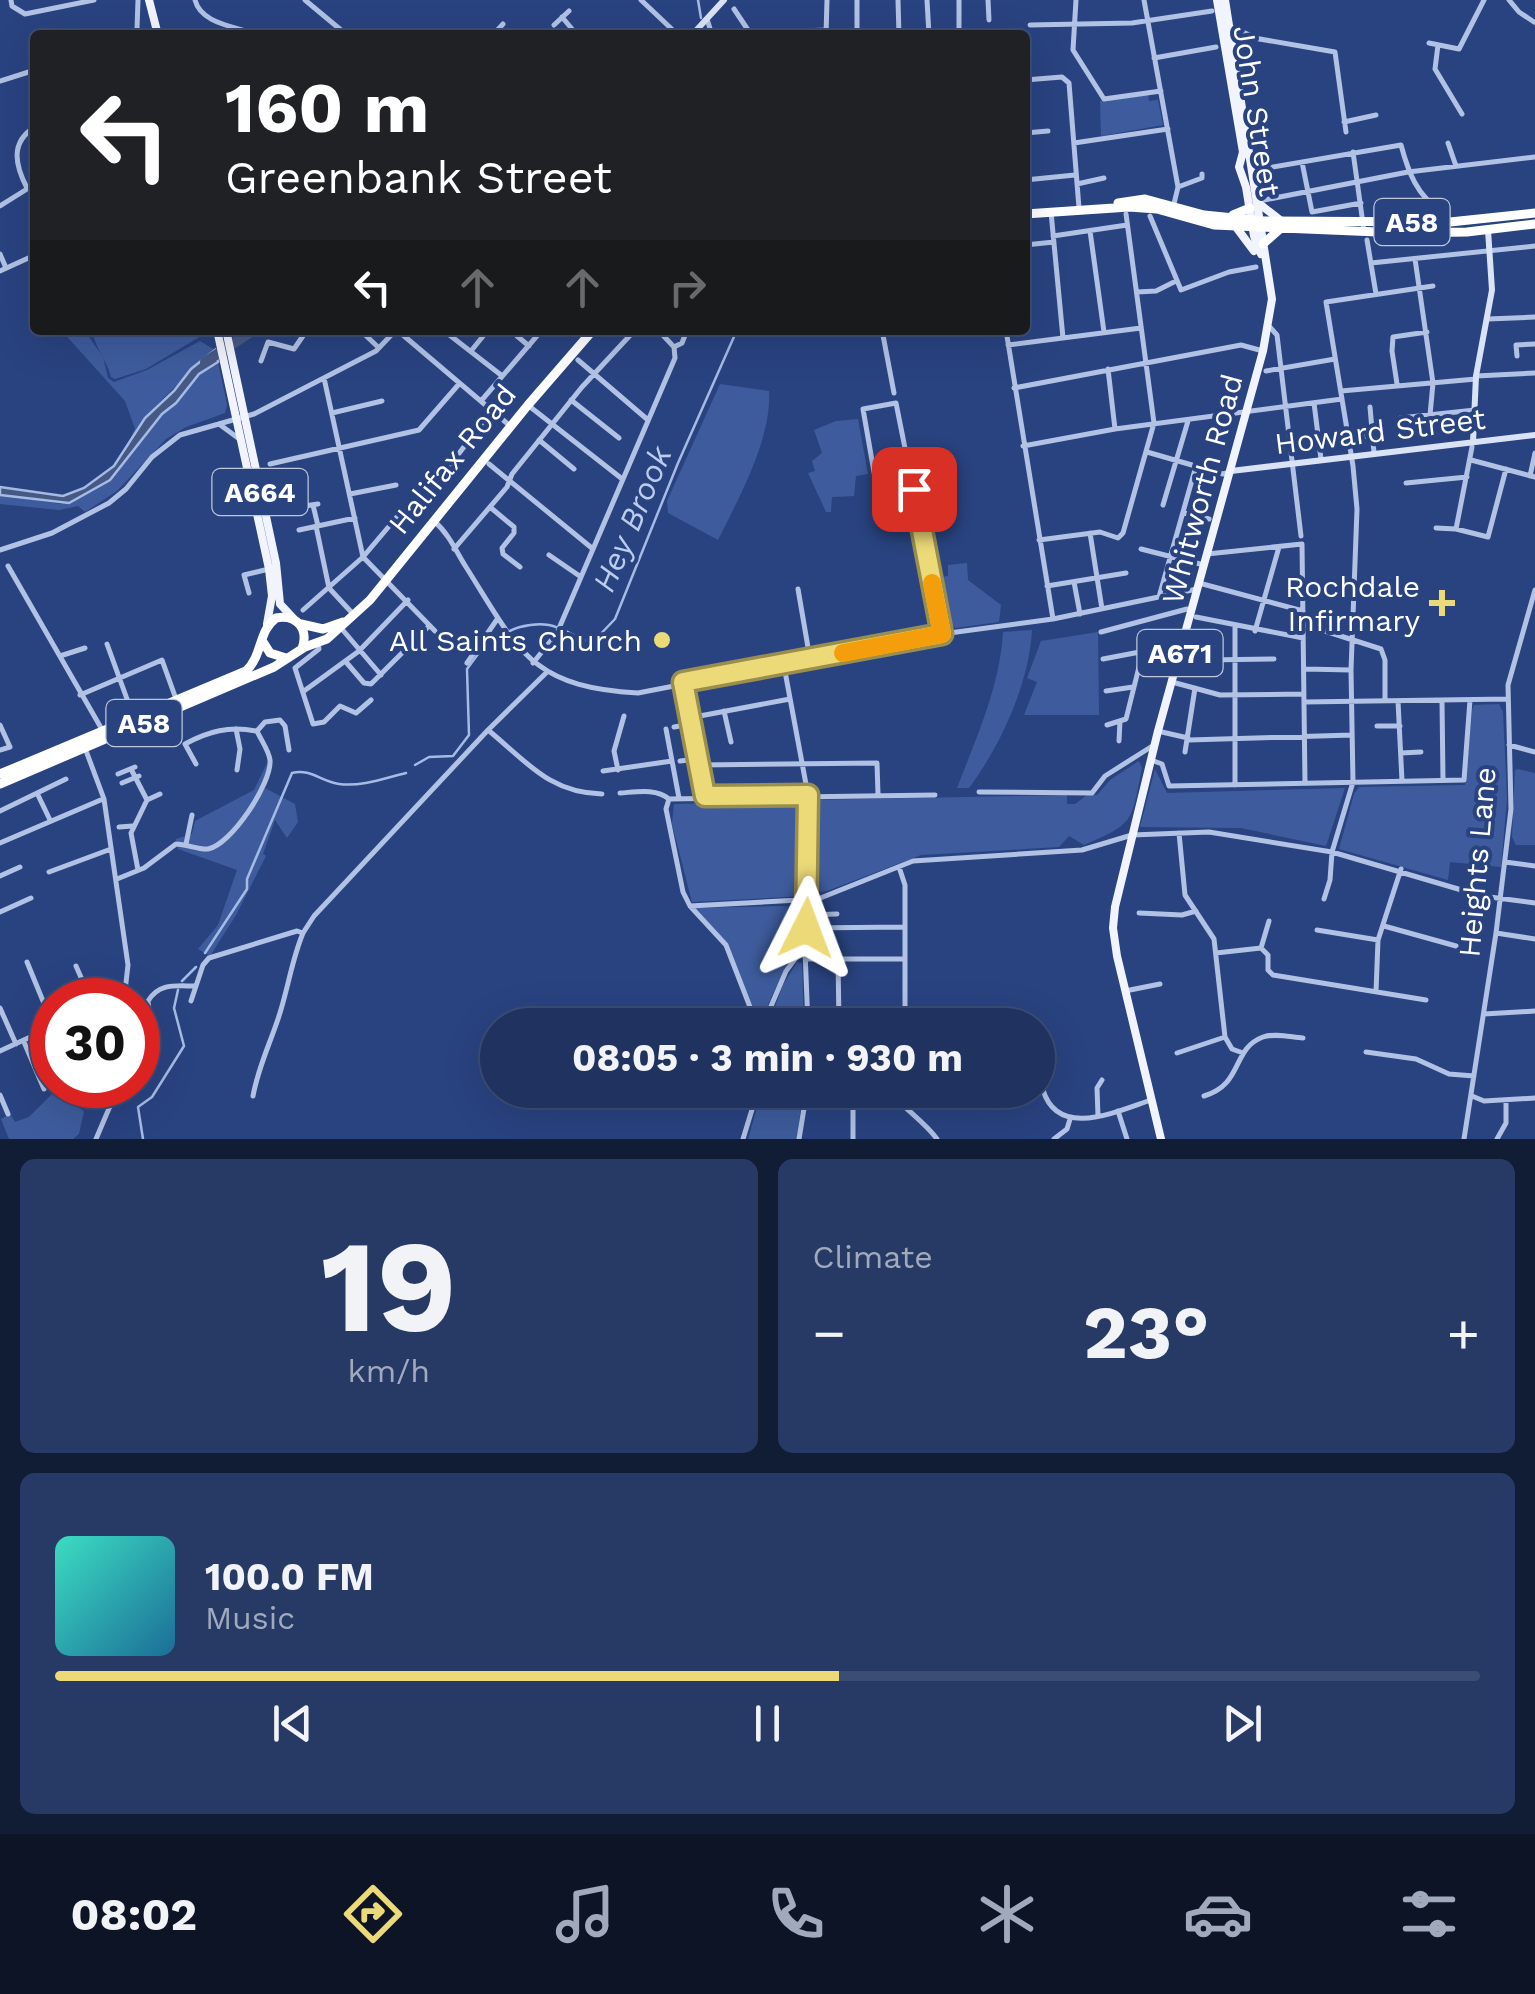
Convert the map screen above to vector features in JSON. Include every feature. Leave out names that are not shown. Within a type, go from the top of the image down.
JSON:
[{"type":"highway","name":"A58","points":[[1030,214],[1080,208],[1171,209],[1215,216],[1256,215],[1280,225],[1365,231],[1488,230],[1535,224]]},
{"type":"highway","name":"A58","points":[[1171,209],[1188,218],[1236,227],[1256,215]]},
{"type":"highway","name":"A58","points":[[1365,231],[1535,213]]},
{"type":"highway","name":"A58","points":[[1482,219],[1488,230]]},
{"type":"highway","points":[[1263,244],[1280,225]]},
{"type":"highway","name":"Halifax Road","points":[[302,649],[341,628],[388,580],[433,520],[589,335]]},
{"type":"highway","points":[[267,624],[280,617],[323,629],[352,617]]},
{"type":"highway","points":[[296,621],[304,634],[302,649]]},
{"type":"highway","name":"A58","points":[[0,784],[176,700],[246,672],[254,664],[267,624]]},
{"type":"highway","points":[[263,642],[270,653],[286,658]]},
{"type":"highway","name":"A58","points":[[106,733],[274,667],[302,649]]},
{"type":"highway","name":"A58","points":[[0,774],[80,745]]},
{"type":"main road","points":[[150,0],[157,30]]},
{"type":"main road","name":"John Street","points":[[1216,0],[1234,54],[1256,215]]},
{"type":"main road","name":"John Street","points":[[1225,0],[1243,152],[1239,167],[1256,215]]},
{"type":"main road","points":[[1256,215],[1280,225]]},
{"type":"main road","name":"Whitworth Road","points":[[1256,215],[1263,258]]},
{"type":"main road","name":"Whitworth Road","points":[[1162,1138],[1113,928],[1115,907],[1268,326],[1272,299],[1256,215]]},
{"type":"main road","points":[[1236,227],[1266,273]]},
{"type":"main road","name":"A664","points":[[217,335],[228,361]]},
{"type":"main road","name":"A664","points":[[227,335],[228,361],[240,417],[276,562],[279,600],[283,610],[296,621]]},
{"type":"main road","name":"A664","points":[[240,417],[272,596],[267,624]]},
{"type":"street","points":[[11,0],[12,6],[25,14],[94,0]]},
{"type":"street","points":[[138,0],[140,30]]},
{"type":"street","points":[[195,0],[198,11],[209,20],[245,30]]},
{"type":"street","points":[[305,0],[341,30]]},
{"type":"street","points":[[697,30],[724,0]]},
{"type":"street","points":[[826,30],[827,0]]},
{"type":"street","points":[[856,30],[857,0]]},
{"type":"street","points":[[898,0],[899,30]]},
{"type":"street","points":[[928,0],[930,30]]},
{"type":"street","points":[[959,0],[960,30]]},
{"type":"street","points":[[988,0],[989,20]]},
{"type":"street","points":[[1076,0],[1073,50],[1104,99],[1161,91]]},
{"type":"street","points":[[1144,0],[1178,187],[1171,209],[1154,229]]},
{"type":"street","points":[[1429,43],[1460,46],[1484,0]]},
{"type":"street","points":[[1509,0],[1534,22]]},
{"type":"street","points":[[646,1],[673,30]]},
{"type":"street","points":[[734,9],[747,30]]},
{"type":"street","points":[[554,25],[568,11]]},
{"type":"street","points":[[1030,25],[1148,22],[1212,11]]},
{"type":"street","points":[[562,18],[573,30]]},
{"type":"street","points":[[707,19],[710,30]]},
{"type":"street","points":[[498,30],[503,24]]},
{"type":"street","points":[[1226,29],[1293,47],[1335,52],[1346,132]]},
{"type":"street","points":[[1234,54],[1243,41],[1254,38]]},
{"type":"street","points":[[1438,44],[1435,70],[1462,114]]},
{"type":"street","points":[[1154,58],[1216,47]]},
{"type":"street","points":[[0,80],[30,71]]},
{"type":"street","points":[[1030,79],[1062,76],[1069,84],[1080,208]]},
{"type":"street","points":[[1344,122],[1376,115]]},
{"type":"street","points":[[1074,143],[1168,129]]},
{"type":"street","points":[[27,188],[16,168],[16,152],[23,134],[30,130]]},
{"type":"street","points":[[1030,133],[1048,131]]},
{"type":"street","points":[[1448,144],[1457,153],[1456,166]]},
{"type":"street","points":[[1255,170],[1401,145],[1408,172],[1434,207],[1442,211]]},
{"type":"street","points":[[1353,152],[1376,294]]},
{"type":"street","points":[[1256,215],[1308,191],[1408,172],[1535,157]]},
{"type":"street","points":[[1302,162],[1312,212],[1361,203]]},
{"type":"street","points":[[1178,187],[1202,178],[1202,174]]},
{"type":"street","points":[[1030,180],[1076,175]]},
{"type":"street","points":[[1077,184],[1104,178]]},
{"type":"street","points":[[0,206],[30,186]]},
{"type":"street","points":[[1051,212],[1063,338]]},
{"type":"street","points":[[1040,540],[1090,533],[1118,538],[1123,533],[1154,423],[1126,214]]},
{"type":"street","points":[[1150,216],[1183,290],[1228,272],[1256,267]]},
{"type":"street","points":[[1030,243],[1127,225]]},
{"type":"street","points":[[1090,230],[1104,333]]},
{"type":"street","points":[[1456,529],[1471,460],[1476,378],[1492,290],[1488,230]]},
{"type":"street","points":[[1371,263],[1535,246]]},
{"type":"street","points":[[0,254],[3,269],[30,257]]},
{"type":"street","points":[[1415,259],[1433,383],[1430,414]]},
{"type":"street","points":[[1137,292],[1178,285]]},
{"type":"street","points":[[1324,898],[1332,852],[1353,782],[1351,670],[1356,494],[1326,302],[1433,286]]},
{"type":"street","points":[[1488,319],[1535,316]]},
{"type":"street","points":[[1268,326],[1277,335],[1301,536]]},
{"type":"street","points":[[1008,345],[1141,328]]},
{"type":"street","points":[[1398,385],[1393,337],[1427,332]]},
{"type":"street","points":[[261,360],[268,342],[294,349],[304,335]]},
{"type":"street","points":[[365,335],[379,348]]},
{"type":"street","points":[[0,550],[52,533],[109,503],[168,443],[190,431],[240,417],[324,378],[379,348],[391,335]]},
{"type":"street","points":[[402,335],[510,426]]},
{"type":"street","points":[[449,335],[501,376]]},
{"type":"street","points":[[470,352],[484,335]]},
{"type":"street","points":[[480,401],[538,335]]},
{"type":"street","points":[[454,549],[551,424],[629,335]]},
{"type":"street","points":[[533,663],[557,633],[676,358],[674,347],[663,335]]},
{"type":"street","points":[[674,347],[682,344],[686,335]]},
{"type":"street","points":[[883,335],[894,392]]},
{"type":"street","points":[[1007,335],[1053,620]]},
{"type":"street","points":[[517,336],[529,346]]},
{"type":"street","points":[[1517,356],[1516,345],[1535,344]]},
{"type":"street","points":[[1014,388],[1241,345],[1262,350]]},
{"type":"street","points":[[1266,371],[1336,359]]},
{"type":"street","points":[[578,360],[648,420]]},
{"type":"street","points":[[1108,369],[1115,428]]},
{"type":"street","points":[[1341,391],[1535,372]]},
{"type":"street","points":[[324,378],[363,557],[432,628],[368,685],[346,662]]},
{"type":"street","points":[[270,464],[419,430],[459,384]]},
{"type":"street","points":[[1024,446],[1115,428],[1342,399]]},
{"type":"street","points":[[571,400],[619,438]]},
{"type":"street","points":[[332,412],[382,401]]},
{"type":"street","points":[[1314,403],[1322,461]]},
{"type":"street","points":[[941,513],[919,515],[882,518],[863,408],[896,404],[910,467],[919,515],[942,634]]},
{"type":"street","points":[[528,405],[622,478]]},
{"type":"street","points":[[1370,407],[1374,452]]},
{"type":"street","points":[[1400,418],[1475,410]]},
{"type":"street","points":[[414,502],[434,477],[445,472],[491,411]]},
{"type":"street","points":[[1163,504],[1188,420]]},
{"type":"street","points":[[218,424],[230,429],[242,445]]},
{"type":"street","name":"Howard Street","points":[[1231,471],[1535,434]]},
{"type":"street","points":[[1348,438],[1372,436]]},
{"type":"street","points":[[539,440],[574,470]]},
{"type":"street","points":[[1146,452],[1222,474],[1231,471]]},
{"type":"street","points":[[1471,460],[1532,477],[1535,453]]},
{"type":"street","points":[[489,464],[592,548]]},
{"type":"street","points":[[1168,612],[1161,597],[1196,466]]},
{"type":"street","points":[[875,474],[910,467]]},
{"type":"street","points":[[1436,528],[1488,537],[1506,469]]},
{"type":"street","points":[[1406,483],[1467,477]]},
{"type":"street","points":[[350,494],[396,485]]},
{"type":"street","points":[[304,506],[316,504],[329,588],[352,617]]},
{"type":"street","points":[[490,506],[514,527],[502,548],[503,554],[520,568]]},
{"type":"street","points":[[303,610],[363,557],[402,511]]},
{"type":"street","points":[[1183,512],[1209,518]]},
{"type":"street","points":[[299,530],[355,518]]},
{"type":"street","points":[[433,520],[510,636],[533,663],[546,673],[617,692],[638,693],[942,634],[1053,620],[1198,586],[1303,611]]},
{"type":"street","points":[[1090,533],[1102,609]]},
{"type":"street","points":[[1207,554],[1302,544],[1305,784]]},
{"type":"street","points":[[1255,631],[1279,546]]},
{"type":"street","points":[[1141,549],[1154,556],[1204,564]]},
{"type":"street","points":[[549,556],[581,577]]},
{"type":"street","points":[[8,566],[80,695],[106,733]]},
{"type":"street","points":[[249,593],[244,574],[268,569]]},
{"type":"street","points":[[1047,586],[1126,573]]},
{"type":"street","points":[[1074,582],[1080,614]]},
{"type":"street","points":[[798,588],[810,659]]},
{"type":"street","name":"Heights Lane","points":[[1464,1139],[1511,809],[1508,685],[1535,590]]},
{"type":"street","points":[[304,691],[359,651],[408,600]]},
{"type":"street","points":[[1101,632],[1186,609]]},
{"type":"street","points":[[1196,616],[1303,638]]},
{"type":"street","points":[[467,662],[498,618]]},
{"type":"street","points":[[1303,624],[1376,645],[1384,657],[1385,700]]},
{"type":"street","points":[[1235,625],[1235,785]]},
{"type":"street","points":[[341,628],[380,675]]},
{"type":"street","points":[[318,642],[319,649],[295,668],[312,724],[324,722],[340,706],[356,713],[371,700]]},
{"type":"street","points":[[106,644],[127,699]]},
{"type":"street","points":[[1103,659],[1182,644]]},
{"type":"street","points":[[60,656],[85,648]]},
{"type":"street","points":[[1120,742],[1144,651]]},
{"type":"street","points":[[1205,660],[1274,659]]},
{"type":"street","points":[[80,695],[162,660],[176,700]]},
{"type":"street","points":[[784,664],[808,795],[807,1008]]},
{"type":"street","points":[[1304,669],[1351,670]]},
{"type":"street","points":[[253,1096],[258,1067],[278,1020],[288,974],[303,933],[314,916],[546,673]]},
{"type":"street","points":[[683,682],[705,796]]},
{"type":"street","points":[[1172,682],[1235,694],[1304,694]]},
{"type":"street","points":[[1106,691],[1134,686]]},
{"type":"street","points":[[1185,752],[1195,688]]},
{"type":"street","points":[[679,798],[670,728],[724,711],[790,699]]},
{"type":"street","points":[[1304,702],[1508,699]]},
{"type":"street","points":[[1151,760],[1162,764],[1169,786],[1464,780],[1470,700]]},
{"type":"street","points":[[1398,701],[1402,781]]},
{"type":"street","points":[[1442,701],[1443,780]]},
{"type":"street","points":[[724,711],[731,742]]},
{"type":"street","points":[[618,770],[614,751],[624,716]]},
{"type":"street","points":[[257,731],[265,722],[280,720],[286,726],[288,750]]},
{"type":"street","points":[[1106,724],[1123,720]]},
{"type":"street","points":[[0,725],[10,747],[0,750]]},
{"type":"street","points":[[1377,726],[1400,726]]},
{"type":"street","points":[[236,727],[240,749],[237,770]]},
{"type":"street","points":[[196,764],[185,744],[236,727],[257,731]]},
{"type":"street","points":[[488,730],[552,784],[566,791],[602,794]]},
{"type":"street","points":[[116,880],[176,844],[203,850],[213,848],[240,822],[269,776],[270,758],[257,731]]},
{"type":"street","points":[[1162,732],[1189,739],[1352,735]]},
{"type":"street","points":[[979,792],[1092,793],[1105,776],[1155,744]]},
{"type":"street","points":[[80,745],[104,798],[128,964],[126,978]]},
{"type":"street","points":[[1509,745],[1535,752]]},
{"type":"street","points":[[1401,753],[1421,752]]},
{"type":"street","points":[[604,771],[676,761],[876,763],[878,794]]},
{"type":"street","points":[[118,774],[133,768],[147,800]]},
{"type":"street","points":[[122,784],[138,777]]},
{"type":"street","points":[[0,811],[66,780]]},
{"type":"street","points":[[620,793],[662,793],[669,799],[935,794]]},
{"type":"street","points":[[37,794],[50,820]]},
{"type":"street","points":[[138,870],[131,833],[147,800],[160,794]]},
{"type":"street","points":[[0,843],[104,798]]},
{"type":"street","points":[[669,799],[666,809],[683,892],[690,906],[726,945],[753,1008]]},
{"type":"street","points":[[186,844],[192,815]]},
{"type":"street","points":[[118,827],[134,826]]},
{"type":"street","points":[[690,906],[809,900],[913,861],[1082,850],[1132,835],[1210,832],[1332,852],[1500,900],[1535,902]]},
{"type":"street","points":[[1179,833],[1185,895],[1212,932],[1225,1037],[1232,1050],[1243,1053]]},
{"type":"street","points":[[49,872],[112,848]]},
{"type":"street","points":[[1505,862],[1535,866]]},
{"type":"street","points":[[0,876],[20,867]]},
{"type":"street","points":[[898,867],[905,886],[905,1008]]},
{"type":"street","points":[[1376,992],[1378,940],[1401,870]]},
{"type":"street","points":[[1,910],[31,898]]},
{"type":"street","points":[[1139,913],[1182,915],[1196,911]]},
{"type":"street","points":[[808,915],[837,914]]},
{"type":"street","points":[[1261,948],[1269,921]]},
{"type":"street","points":[[1384,926],[1456,946]]},
{"type":"street","points":[[806,928],[906,927]]},
{"type":"street","points":[[1317,930],[1378,940]]},
{"type":"street","points":[[191,1001],[209,958],[297,931],[303,933]]},
{"type":"street","points":[[1496,933],[1535,939]]},
{"type":"street","points":[[768,1008],[786,971],[806,945]]},
{"type":"street","points":[[1216,953],[1261,948]]},
{"type":"street","points":[[1261,948],[1268,955],[1268,970],[1273,975],[1426,1000]]},
{"type":"street","points":[[838,958],[839,1008]]},
{"type":"street","points":[[806,959],[906,958]]},
{"type":"street","points":[[26,962],[33,978]]},
{"type":"street","points":[[76,966],[81,978]]},
{"type":"street","points":[[1126,991],[1160,984]]},
{"type":"street","points":[[160,988],[196,986]]},
{"type":"street","points":[[1484,1014],[1534,1011],[1535,1000]]},
{"type":"street","points":[[0,1008],[16,1044]]},
{"type":"street","points":[[1177,1053],[1225,1037]]},
{"type":"street","points":[[0,1051],[30,1038]]},
{"type":"street","points":[[1204,1096],[1221,1090],[1229,1082],[1243,1053],[1260,1038],[1303,1038]]},
{"type":"street","points":[[24,1041],[30,1056]]},
{"type":"street","points":[[1366,1052],[1416,1058],[1449,1074],[1474,1076]]},
{"type":"street","points":[[1098,1116],[1097,1088],[1102,1080]]},
{"type":"street","points":[[0,1095],[8,1114]]},
{"type":"street","points":[[1472,1096],[1484,1101],[1535,1098]]},
{"type":"street","points":[[1050,1108],[1070,1118],[1098,1116],[1152,1100]]},
{"type":"street","points":[[1496,1139],[1506,1122],[1506,1100]]},
{"type":"street","points":[[96,1139],[109,1108]]},
{"type":"street","points":[[743,1139],[752,1108]]},
{"type":"street","points":[[799,1139],[803,1108]]},
{"type":"street","points":[[854,1108],[854,1139]]},
{"type":"street","points":[[906,1108],[937,1139]]},
{"type":"street","points":[[1118,1111],[1127,1139]]},
{"type":"street","points":[[1054,1139],[1067,1129],[1070,1118]]},
{"type":"shaded area","points":[[1148,95],[1149,101],[1158,100],[1163,125],[1101,136],[1100,101]]},
{"type":"shaded area","points":[[66,335],[89,335],[103,357],[108,378],[114,382],[147,370],[200,341],[215,350],[159,403],[131,436],[135,429],[125,401]]},
{"type":"shaded area","points":[[94,335],[201,336],[146,369],[115,379]]},
{"type":"shaded area","points":[[215,350],[218,362],[199,374],[162,414],[110,480],[69,503],[0,495],[0,487],[63,496],[84,488],[114,466],[145,418],[191,369]]},
{"type":"shaded area","points":[[218,362],[227,405],[225,413],[166,439],[117,491],[85,512],[78,506],[59,510],[0,504],[0,495],[61,504],[110,480],[162,414],[199,374]]},
{"type":"shaded area","points":[[720,384],[769,391],[769,409],[760,448],[718,540],[668,513],[667,501]]},
{"type":"shaded area","points":[[858,419],[868,474],[856,476],[854,496],[832,497],[831,512],[826,512],[808,473],[815,471],[812,461],[822,453],[814,430],[836,421]]},
{"type":"shaded area","points":[[967,563],[968,580],[1001,605],[999,622],[955,628],[946,618],[937,578],[948,576],[948,565]]},
{"type":"shaded area","points":[[1032,630],[1019,692],[1002,733],[969,788],[957,788],[992,692],[1003,632]]},
{"type":"shaded area","points":[[1098,632],[1099,715],[1024,715],[1037,682],[1027,678],[1041,641]]},
{"type":"shaded area","points":[[1499,704],[1503,712],[1507,799],[1501,867],[1450,862],[1448,880],[1339,849],[1359,787],[1465,785],[1474,705]]},
{"type":"shaded area","points":[[1139,761],[1142,768],[1128,818],[1113,831],[1084,845],[1069,836],[1059,847],[921,855],[827,891],[815,887],[811,800],[1067,795],[1067,804],[1075,804],[1087,795],[1097,795],[1110,780]]},
{"type":"shaded area","points":[[267,763],[267,775],[253,808],[265,788],[295,804],[298,822],[287,838],[275,820],[263,854],[266,856],[210,956],[198,949],[218,925],[237,870],[178,849],[176,839],[192,834],[195,821],[254,790]]},
{"type":"shaded area","points":[[1155,769],[1167,793],[1345,788],[1326,846],[1241,828],[1140,827]]},
{"type":"shaded area","points":[[1518,769],[1535,773],[1535,845],[1516,845],[1512,837]]},
{"type":"shaded area","points":[[799,801],[805,806],[804,896],[692,902],[672,824],[674,804]]},
{"type":"shaded area","points":[[796,906],[802,913],[802,945],[784,969],[767,1008],[753,1008],[729,945],[694,908]]},
{"type":"shaded area","points":[[797,962],[802,963],[803,1008],[774,1008]]},
{"type":"shaded area","points":[[38,1108],[84,1111],[79,1134],[73,1139],[9,1139],[1,1119],[10,1114],[15,1122],[29,1117]]},
{"type":"shaded area","points":[[757,1108],[801,1108],[797,1139],[748,1139]]},
{"type":"waterway","name":"Hey Brook","points":[[698,0],[701,18]]},
{"type":"waterway","points":[[205,362],[246,335]]},
{"type":"waterway","name":"Hey Brook","points":[[415,765],[429,757],[453,756],[469,735],[467,669],[489,639],[541,624],[592,643],[615,619],[735,335]]},
{"type":"waterway","points":[[205,953],[247,889],[247,879],[292,773],[305,772],[348,785],[406,773]]},
{"type":"waterway","points":[[182,981],[196,967]]},
{"type":"waterway","points":[[143,1139],[138,1107],[152,1097],[184,1046],[174,1008],[178,990]]},
{"type":"slow traffic","points":[[843,653],[942,634],[932,583]]},
{"type":"place","name":"Rochdale Infirmary","points":[[1442,603]]},
{"type":"place","name":"All Saints Church","points":[[662,640]]},
{"type":"route","points":[[806,928],[810,882],[808,795],[705,796],[683,682],[942,634],[914,489]]}]
